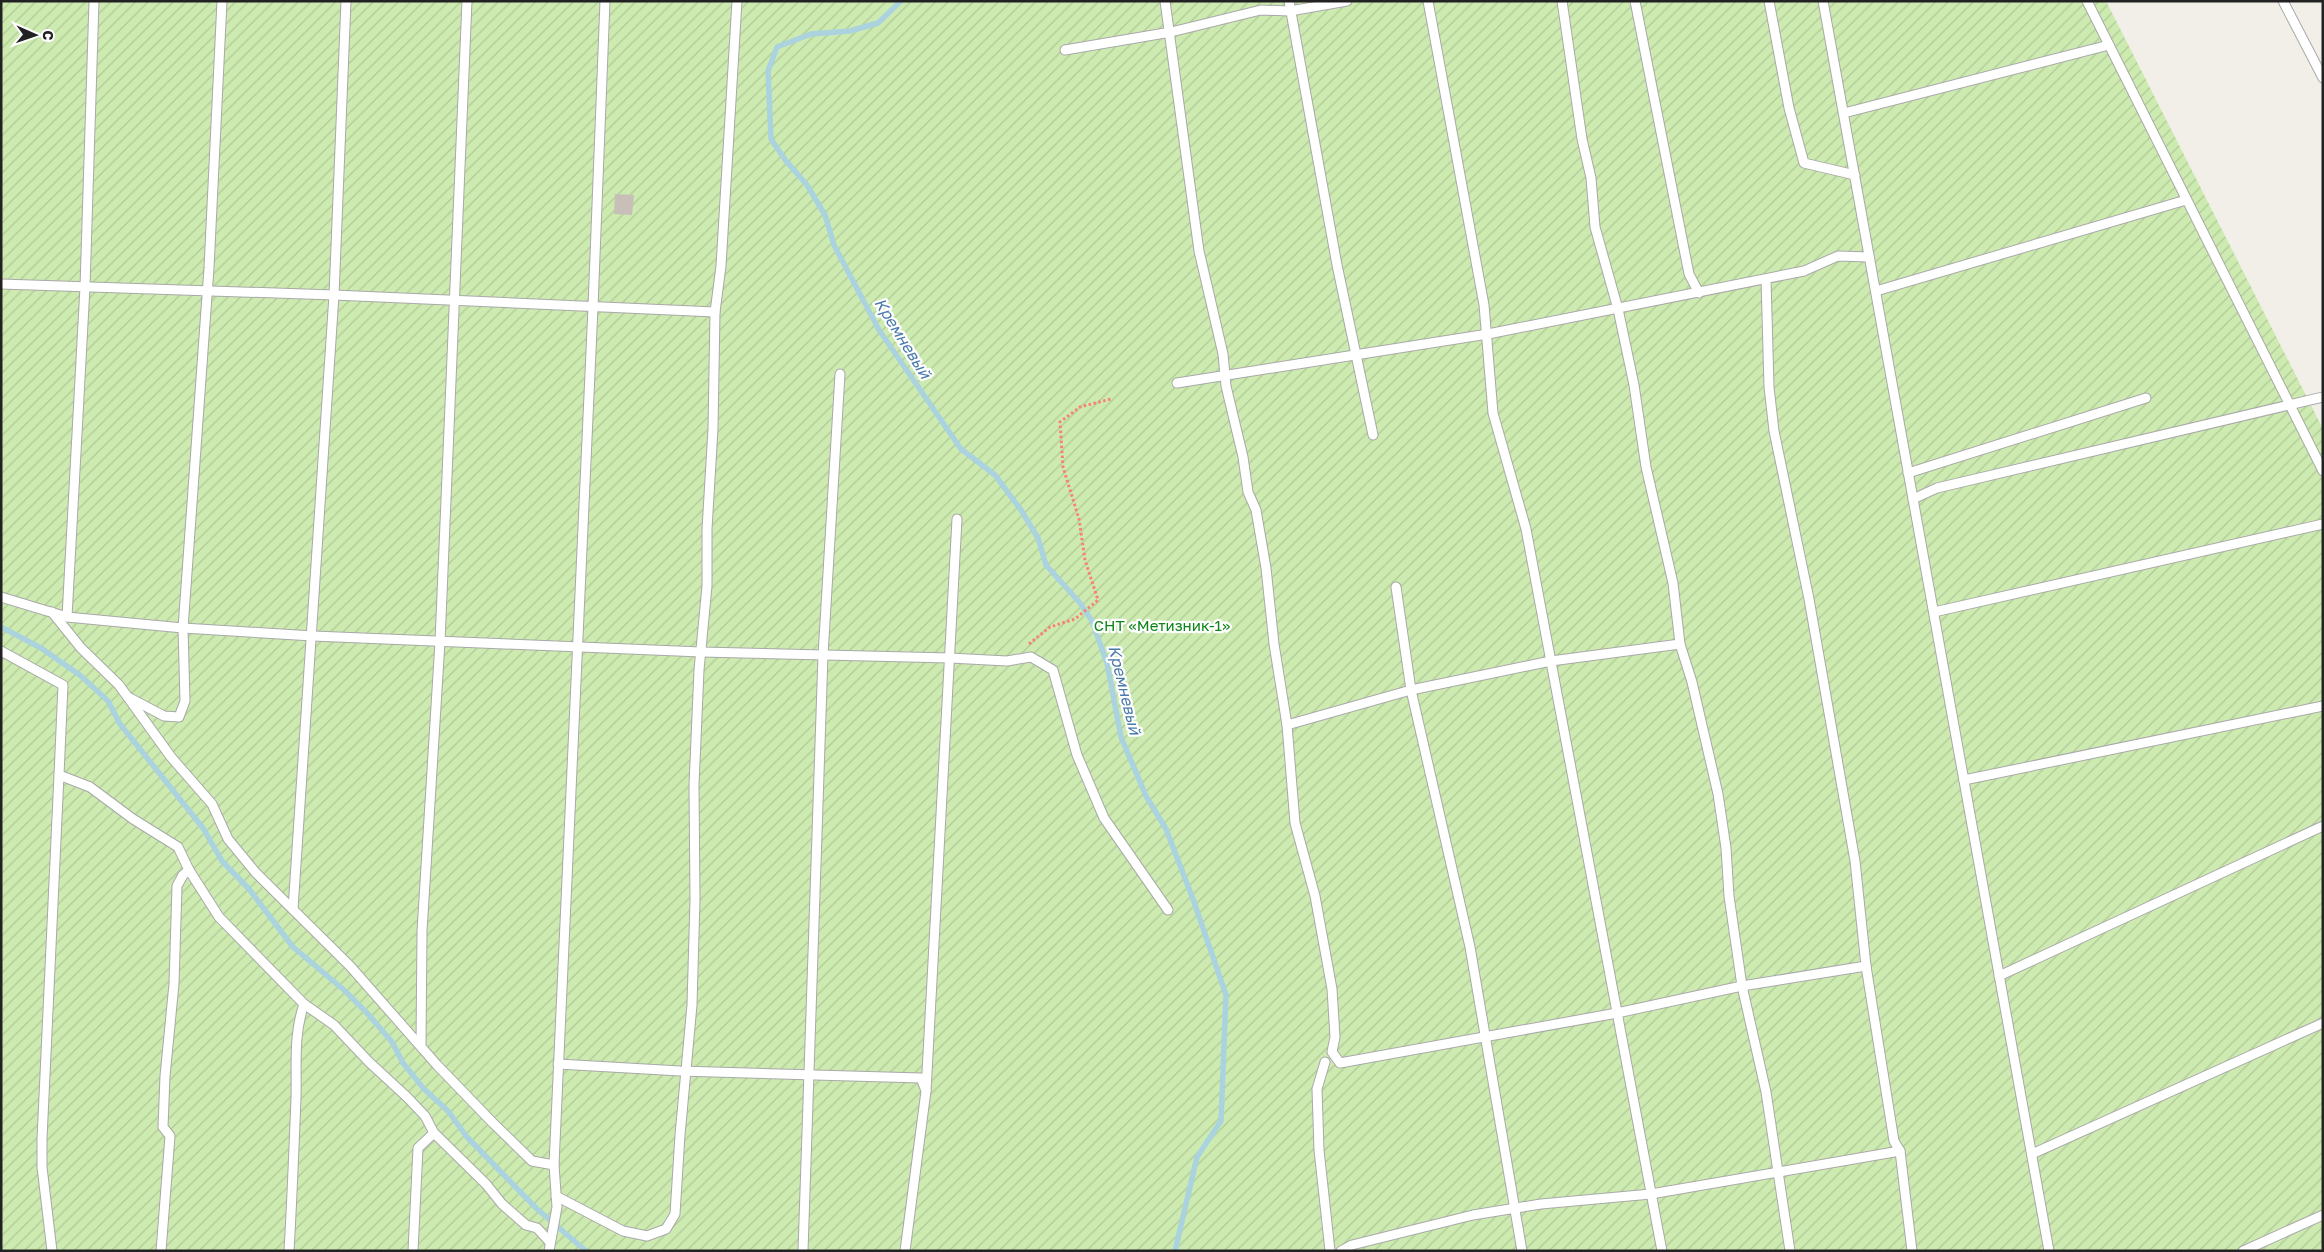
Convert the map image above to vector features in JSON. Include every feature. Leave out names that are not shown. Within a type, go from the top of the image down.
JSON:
[{"type":"lane","points":[[67,617],[85,287],[94,1]]},
{"type":"lane","points":[[128,697],[164,716],[179,717],[185,702],[183,628],[208,291],[222,1]]},
{"type":"lane","points":[[294,909],[334,295],[346,1]]},
{"type":"lane","points":[[421,1046],[422,931],[440,642],[467,1]]},
{"type":"lane","points":[[549,1246],[557,1207],[554,1166],[558,1064],[593,307],[605,1]]},
{"type":"lane","points":[[556,1196],[623,1230],[646,1236],[666,1229],[675,1214],[692,1005],[696,900],[694,785],[701,652],[707,586],[707,529],[713,429],[714,312],[721,266],[737,1]]},
{"type":"lane","points":[[1165,1],[1171,32],[1199,251],[1223,354],[1225,376],[1248,492],[1256,510],[1270,591],[1274,644],[1287,726],[1295,823],[1315,896],[1325,948],[1334,1016],[1335,1037],[1332,1052],[1340,1063],[1617,1014],[1742,986],[1866,966]]},
{"type":"lane","points":[[1288,1],[1337,265],[1373,436]]},
{"type":"lane","points":[[1065,50],[1171,32],[1261,10],[1290,11],[1346,1]]},
{"type":"lane","points":[[1428,1],[1484,305],[1488,334],[1493,413],[1526,529],[1662,1251]]},
{"type":"lane","points":[[1562,1],[1580,129],[1591,178],[1596,227],[1618,309],[1634,385],[1646,467],[1673,584],[1680,644],[1692,682],[1718,794],[1726,848],[1729,896],[1742,986],[1766,1092],[1780,1172],[1790,1251]]},
{"type":"lane","points":[[1635,1],[1689,274],[1699,293]]},
{"type":"lane","points":[[1769,1],[1789,108],[1804,163],[1855,175]]},
{"type":"lane","points":[[1823,1],[2049,1251]]},
{"type":"lane","points":[[2086,1],[2323,471]]},
{"type":"lane","points":[[2283,1],[2323,78]]},
{"type":"lane","points":[[1844,113],[2108,45]]},
{"type":"lane","points":[[1876,291],[2186,200]]},
{"type":"lane","points":[[1177,383],[1488,334],[1804,271],[1838,256],[1869,256]]},
{"type":"lane","points":[[1766,279],[1769,377],[1774,431],[1809,599],[1855,862],[1866,966],[1894,1141],[1900,1151],[1912,1251]]},
{"type":"lane","points":[[1,284],[334,295],[455,302],[714,312]]},
{"type":"lane","points":[[803,1251],[823,655],[840,374]]},
{"type":"lane","points":[[1913,500],[1937,488],[2323,397]]},
{"type":"lane","points":[[1908,473],[2146,398]]},
{"type":"lane","points":[[905,1251],[926,1091],[957,519]]},
{"type":"lane","points":[[1934,612],[2323,524]]},
{"type":"lane","points":[[1396,587],[1411,690],[1470,948],[1522,1251]]},
{"type":"lane","points":[[1,597],[67,617],[183,628],[313,636],[577,648],[1007,661],[1031,657],[1053,670],[1077,755],[1104,818],[1168,910]]},
{"type":"lane","points":[[52,612],[81,648],[119,685],[171,757],[212,804],[228,839],[256,873],[350,966],[436,1065],[532,1161],[554,1166]]},
{"type":"lane","points":[[1287,726],[1411,690],[1551,661],[1680,644]]},
{"type":"lane","points":[[1,651],[63,685],[42,1139],[42,1168],[52,1251]]},
{"type":"lane","points":[[1964,780],[2323,706]]},
{"type":"lane","points":[[59,775],[90,787],[133,819],[178,847],[189,870],[219,917],[304,1004],[334,1025],[368,1062],[407,1097],[426,1116],[434,1133],[486,1184],[502,1204],[526,1225],[537,1228],[549,1246]]},
{"type":"lane","points":[[2000,976],[2323,826]]},
{"type":"lane","points":[[161,1251],[170,1136],[164,1127],[165,1076],[174,984],[177,886],[183,875],[189,870]]},
{"type":"lane","points":[[288,1251],[296,1085],[295,1052],[299,1020],[304,1004]]},
{"type":"lane","points":[[2032,1154],[2323,1023]]},
{"type":"lane","points":[[1324,1062],[1317,1089],[1319,1150],[1330,1251]]},
{"type":"lane","points":[[558,1064],[686,1071],[920,1078],[926,1091]]},
{"type":"lane","points":[[413,1251],[418,1148],[434,1133]]},
{"type":"lane","points":[[1341,1251],[1352,1246],[1473,1216],[1516,1208],[1651,1194],[1900,1151]]},
{"type":"lane","points":[[2243,1251],[2323,1215]]},
{"type":"path","points":[[1007,661],[1050,627],[1076,619],[1098,600],[1085,560],[1079,519],[1063,468],[1060,422],[1080,407],[1111,399]]},
{"type":"green space","name":"СНТ «Метизник-1»","points":[[1,1],[2106,1],[2323,429],[2323,1251],[1,1251]]},
{"type":"building","points":[[615,194],[634,195],[632,215],[614,214]]},
{"type":"waterway","name":"Кремневый","points":[[901,1],[878,23],[850,31],[811,34],[777,47],[768,71],[771,139],[786,161],[807,185],[825,215],[834,245],[879,330],[961,449],[995,475],[1021,510],[1038,538],[1046,565],[1080,603],[1092,621],[1107,663],[1121,737],[1146,796],[1166,829],[1193,899],[1226,995],[1221,1121],[1197,1157],[1175,1251]]},
{"type":"waterway","points":[[1,627],[41,648],[81,676],[108,701],[120,724],[203,828],[222,861],[249,889],[293,947],[344,990],[368,1014],[392,1042],[403,1063],[424,1089],[448,1111],[467,1137],[536,1208],[586,1251]]}]
